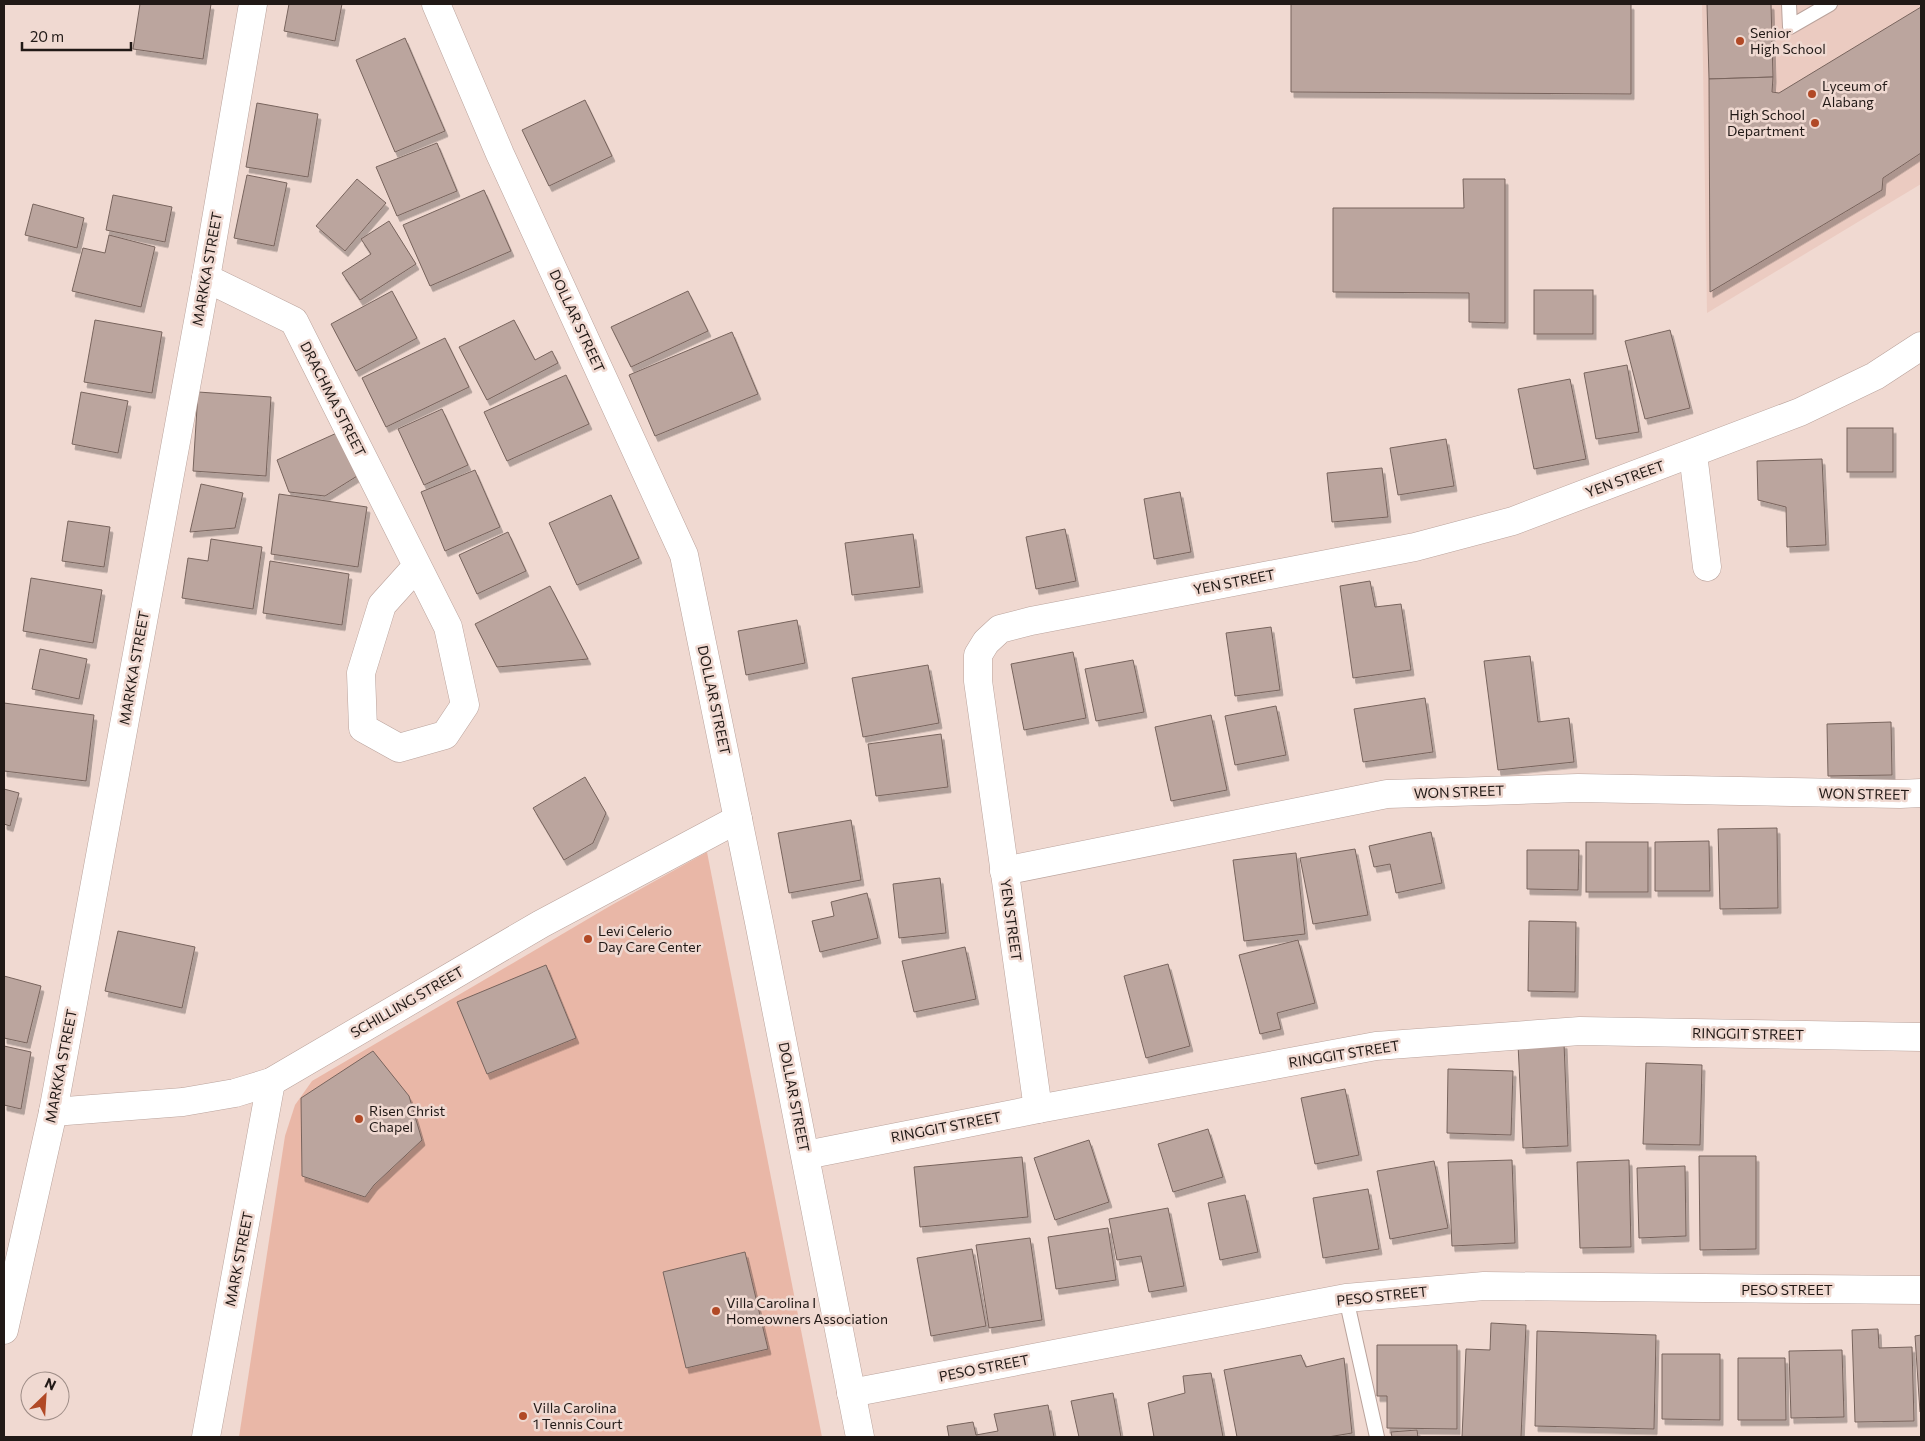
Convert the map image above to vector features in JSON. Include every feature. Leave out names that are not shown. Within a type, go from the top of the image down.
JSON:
[{"type":"street","name":"MARKKA STREET","points":[[4,1330],[53,1112],[206,278],[253,4]]},
{"type":"street","name":"DOLLAR STREET","points":[[436,4],[500,154],[684,554],[806,1155],[860,1437]]},
{"type":"street","name":"DRACHMA STREET","points":[[206,278],[294,321],[448,627],[465,705],[445,735],[399,748],[363,728],[361,673],[382,605],[417,566]]},
{"type":"street","name":"YEN STREET","points":[[1038,1109],[978,681],[978,655],[986,642],[1000,629],[1415,547],[1514,521],[1800,412],[1875,376],[1921,346]]},
{"type":"street","points":[[1693,454],[1707,567]]},
{"type":"street","name":"WON STREET","points":[[1004,871],[1387,794],[1578,788],[1921,793]]},
{"type":"street","name":"SCHILLING STREET","points":[[53,1112],[183,1102],[235,1093],[271,1082],[541,924],[738,819]]},
{"type":"street","name":"RINGGIT STREET","points":[[806,1155],[1038,1109],[1376,1046],[1580,1031],[1921,1036]]},
{"type":"street","name":"MARK STREET","points":[[206,1437],[271,1082]]},
{"type":"street","name":"PESO STREET","points":[[851,1393],[1346,1298],[1484,1286],[1921,1290]]},
{"type":"lane","points":[[1789,4],[1790,28],[1830,4]]},
{"type":"lane","points":[[1346,1298],[1377,1437]]},
{"type":"shaded area","name":"Lyceum of Alabang","points":[[1702,4],[1921,4],[1921,184],[1707,313]]},
{"type":"shaded area","points":[[707,852],[822,1437],[239,1437],[285,1136],[295,1105],[312,1081],[610,906]]},
{"type":"building","points":[[140,4],[211,4],[203,59],[133,49]]},
{"type":"building","points":[[289,4],[342,4],[335,41],[284,31]]},
{"type":"building","points":[[1291,4],[1631,4],[1631,94],[1291,92]]},
{"type":"building","name":"Senior High School","points":[[1707,4],[1771,4],[1773,77],[1709,79]]},
{"type":"building","name":"Lyceum of Alabang","points":[[1921,7],[1921,153],[1883,178],[1882,190],[1710,292],[1709,79],[1773,77],[1772,92],[1779,93]]},
{"type":"building","points":[[405,38],[445,131],[395,152],[356,60]]},
{"type":"building","points":[[585,100],[612,156],[549,186],[522,130]]},
{"type":"building","points":[[257,103],[318,114],[308,177],[246,167]]},
{"type":"building","points":[[437,143],[457,191],[397,216],[376,167]]},
{"type":"building","points":[[247,175],[287,183],[274,246],[234,238]]},
{"type":"building","points":[[357,179],[386,203],[345,251],[316,226]]},
{"type":"building","points":[[1463,179],[1505,179],[1505,323],[1469,322],[1469,293],[1333,292],[1333,208],[1464,208]]},
{"type":"building","points":[[484,190],[511,251],[430,286],[403,225]]},
{"type":"building","points":[[113,195],[172,207],[165,242],[106,230]]},
{"type":"building","points":[[33,204],[84,218],[77,248],[25,235]]},
{"type":"building","points":[[389,221],[416,264],[360,300],[342,273],[371,254],[361,239]]},
{"type":"building","points":[[109,235],[155,247],[141,307],[72,291],[83,248],[105,253]]},
{"type":"building","points":[[1534,290],[1593,290],[1593,334],[1534,334]]},
{"type":"building","points":[[392,291],[417,338],[356,371],[331,324]]},
{"type":"building","points":[[688,291],[708,331],[631,367],[611,327]]},
{"type":"building","points":[[95,320],[162,332],[152,393],[84,382]]},
{"type":"building","points":[[514,320],[535,360],[552,351],[558,363],[487,400],[459,347]]},
{"type":"building","points":[[1670,330],[1690,408],[1645,419],[1625,341]]},
{"type":"building","points":[[732,332],[758,394],[655,436],[629,375]]},
{"type":"building","points":[[445,338],[469,387],[386,427],[362,378]]},
{"type":"building","points":[[1627,365],[1639,432],[1596,439],[1584,373]]},
{"type":"building","points":[[566,375],[589,424],[507,461],[484,412]]},
{"type":"building","points":[[1570,379],[1586,459],[1534,469],[1518,389]]},
{"type":"building","points":[[81,392],[128,401],[118,453],[72,444]]},
{"type":"building","points":[[198,392],[271,397],[266,476],[193,471]]},
{"type":"building","points":[[442,409],[468,465],[424,485],[398,429]]},
{"type":"building","points":[[1847,428],[1893,428],[1893,472],[1847,472]]},
{"type":"building","points":[[339,432],[362,473],[325,496],[289,492],[277,460]]},
{"type":"building","points":[[1446,439],[1454,486],[1398,495],[1390,448]]},
{"type":"building","points":[[1822,459],[1826,545],[1787,547],[1786,507],[1758,500],[1757,461]]},
{"type":"building","points":[[1382,468],[1388,517],[1332,522],[1327,473]]},
{"type":"building","points":[[475,470],[500,527],[445,551],[421,492]]},
{"type":"building","points":[[201,484],[243,493],[235,528],[190,532]]},
{"type":"building","points":[[1180,492],[1191,552],[1154,559],[1144,499]]},
{"type":"building","points":[[279,494],[367,507],[358,567],[271,554]]},
{"type":"building","points":[[611,495],[639,558],[577,585],[549,523]]},
{"type":"building","points":[[68,521],[110,527],[104,567],[62,561]]},
{"type":"building","points":[[1065,529],[1076,581],[1036,589],[1026,537]]},
{"type":"building","points":[[508,532],[526,571],[477,594],[459,555]]},
{"type":"building","points":[[913,534],[920,587],[852,595],[845,543]]},
{"type":"building","points":[[211,539],[262,547],[253,609],[182,598],[188,558],[208,561]]},
{"type":"building","points":[[270,561],[349,574],[342,625],[263,613]]},
{"type":"building","points":[[31,578],[102,590],[93,643],[23,631]]},
{"type":"building","points":[[1370,581],[1375,607],[1401,604],[1411,670],[1353,678],[1340,586]]},
{"type":"building","points":[[550,586],[588,659],[497,667],[475,624]]},
{"type":"building","points":[[797,620],[805,663],[746,675],[738,631]]},
{"type":"building","points":[[1271,627],[1280,690],[1235,696],[1226,633]]},
{"type":"building","points":[[40,649],[87,659],[79,699],[32,689]]},
{"type":"building","points":[[1073,652],[1086,718],[1024,730],[1011,664]]},
{"type":"building","points":[[1530,656],[1538,722],[1569,718],[1574,762],[1498,770],[1484,661]]},
{"type":"building","points":[[1133,660],[1144,712],[1096,721],[1085,669]]},
{"type":"building","points":[[928,665],[939,723],[863,737],[852,678]]},
{"type":"building","points":[[1425,698],[1433,752],[1363,762],[1354,709]]},
{"type":"building","points":[[4,703],[94,715],[86,781],[4,771]]},
{"type":"building","points":[[1276,706],[1286,755],[1235,765],[1225,716]]},
{"type":"building","points":[[1211,715],[1227,790],[1171,801],[1155,727]]},
{"type":"building","points":[[1891,722],[1892,775],[1828,776],[1827,724]]},
{"type":"building","points":[[941,734],[948,787],[876,796],[868,744]]},
{"type":"building","points":[[585,777],[606,813],[593,843],[564,860],[533,808]]},
{"type":"building","points":[[4,789],[19,793],[10,826],[4,824]]},
{"type":"building","points":[[851,820],[861,880],[789,893],[778,833]]},
{"type":"building","points":[[1777,828],[1778,908],[1720,909],[1718,829]]},
{"type":"building","points":[[1431,832],[1442,883],[1396,893],[1390,864],[1374,867],[1369,846]]},
{"type":"building","points":[[1709,841],[1710,891],[1655,891],[1655,842]]},
{"type":"building","points":[[1586,842],[1648,842],[1648,892],[1586,892]]},
{"type":"building","points":[[1355,849],[1368,915],[1313,924],[1300,858]]},
{"type":"building","points":[[1527,850],[1579,850],[1578,890],[1527,889]]},
{"type":"building","points":[[1296,853],[1305,934],[1244,941],[1233,860]]},
{"type":"building","points":[[940,878],[946,933],[899,938],[893,884]]},
{"type":"building","points":[[867,893],[878,938],[820,952],[812,921],[834,916],[831,902]]},
{"type":"building","points":[[1529,921],[1576,922],[1575,992],[1528,991]]},
{"type":"building","points":[[118,931],[195,947],[182,1008],[105,991]]},
{"type":"building","points":[[1298,940],[1315,1003],[1277,1013],[1281,1029],[1260,1034],[1239,955]]},
{"type":"building","points":[[965,947],[976,999],[914,1012],[902,961]]},
{"type":"building","points":[[1168,964],[1190,1046],[1146,1058],[1124,976]]},
{"type":"building","points":[[546,965],[576,1038],[487,1074],[457,1002]]},
{"type":"building","points":[[4,976],[41,986],[27,1043],[4,1038]]},
{"type":"building","points":[[1564,1043],[1568,1146],[1523,1148],[1518,1044]]},
{"type":"building","points":[[4,1046],[31,1052],[21,1109],[4,1105]]},
{"type":"building","name":"Risen Christ Chapel","points":[[373,1051],[409,1096],[422,1140],[374,1185],[365,1197],[302,1176],[301,1098]]},
{"type":"building","points":[[1646,1063],[1702,1065],[1700,1145],[1643,1144]]},
{"type":"building","points":[[1448,1069],[1513,1071],[1511,1135],[1447,1133]]},
{"type":"building","points":[[1345,1089],[1359,1155],[1315,1164],[1301,1098]]},
{"type":"building","points":[[1208,1129],[1223,1177],[1173,1192],[1158,1144]]},
{"type":"building","points":[[1089,1140],[1109,1202],[1055,1220],[1034,1158]]},
{"type":"building","points":[[1699,1156],[1756,1156],[1756,1249],[1700,1250]]},
{"type":"building","points":[[1022,1157],[1028,1217],[920,1227],[914,1167]]},
{"type":"building","points":[[1512,1160],[1515,1243],[1452,1246],[1448,1162]]},
{"type":"building","points":[[1629,1160],[1631,1247],[1580,1248],[1577,1162]]},
{"type":"building","points":[[1434,1161],[1448,1228],[1390,1239],[1377,1171]]},
{"type":"building","points":[[1685,1166],[1686,1236],[1639,1238],[1637,1168]]},
{"type":"building","points":[[1368,1189],[1379,1249],[1323,1258],[1313,1198]]},
{"type":"building","points":[[1245,1195],[1258,1252],[1220,1260],[1208,1203]]},
{"type":"building","points":[[1168,1208],[1184,1286],[1149,1292],[1141,1256],[1117,1260],[1109,1219]]},
{"type":"building","points":[[1108,1228],[1116,1280],[1056,1289],[1048,1237]]},
{"type":"building","points":[[1030,1238],[1042,1320],[989,1328],[976,1245]]},
{"type":"building","points":[[972,1249],[986,1326],[931,1336],[917,1258]]},
{"type":"building","name":"Villa Carolina I Homeowners Association","points":[[745,1252],[768,1349],[686,1368],[663,1272]]},
{"type":"building","points":[[1491,1323],[1526,1325],[1521,1437],[1462,1437],[1466,1349],[1490,1350]]},
{"type":"building","points":[[1878,1329],[1879,1348],[1912,1347],[1914,1421],[1855,1422],[1852,1330]]},
{"type":"building","points":[[1537,1331],[1656,1335],[1654,1429],[1535,1426]]},
{"type":"building","points":[[1921,1335],[1921,1412],[1920,1412],[1915,1336]]},
{"type":"building","points":[[1377,1345],[1457,1345],[1457,1429],[1387,1428],[1387,1396],[1377,1396]]},
{"type":"building","points":[[1842,1350],[1844,1417],[1791,1418],[1789,1351]]},
{"type":"building","points":[[1662,1354],[1720,1354],[1720,1420],[1662,1419]]},
{"type":"building","points":[[1301,1355],[1306,1367],[1344,1358],[1352,1433],[1328,1437],[1237,1437],[1224,1370]]},
{"type":"building","points":[[1738,1358],[1785,1358],[1786,1420],[1738,1420]]},
{"type":"building","points":[[1211,1373],[1223,1437],[1154,1437],[1148,1403],[1185,1393],[1183,1376]]},
{"type":"building","points":[[1113,1393],[1121,1437],[1079,1437],[1071,1401]]},
{"type":"building","points":[[1048,1405],[1054,1437],[949,1437],[947,1426],[973,1422],[976,1435],[998,1431],[994,1414]]},
{"type":"building","points":[[1417,1430],[1418,1437],[1392,1437],[1391,1432]]},
{"type":"place","name":"Senior High School","points":[[1740,41]]},
{"type":"place","name":"Lyceum of Alabang","points":[[1812,94]]},
{"type":"place","name":"High School Department","points":[[1815,123]]},
{"type":"place","name":"Levi Celerio Day Care Center","points":[[588,939]]},
{"type":"place","name":"Risen Christ Chapel","points":[[359,1119]]},
{"type":"place","name":"Villa Carolina I Homeowners Association","points":[[716,1311]]},
{"type":"place","name":"Villa Carolina 1 Tennis Court","points":[[523,1416]]}]
